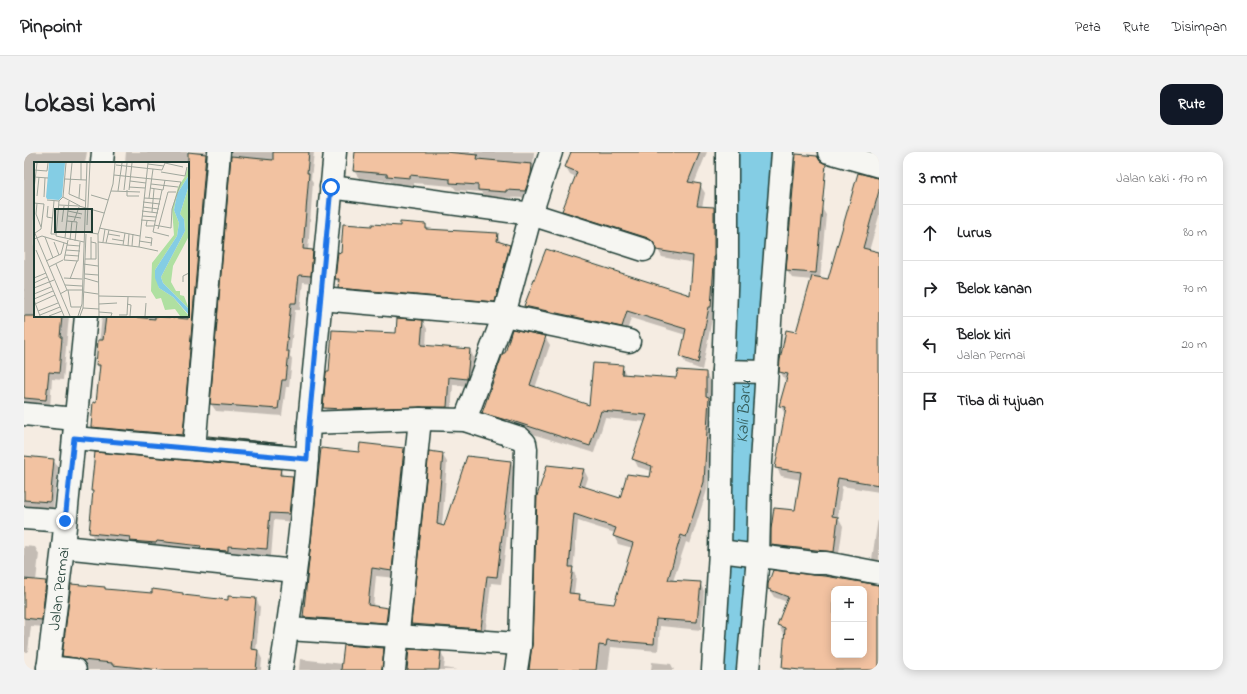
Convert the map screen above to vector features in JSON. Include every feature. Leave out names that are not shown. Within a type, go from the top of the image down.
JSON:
[{"type":"street","points":[[102,162],[103,152]]},
{"type":"street","points":[[194,449],[219,152]]},
{"type":"street","points":[[281,670],[288,629],[307,459],[309,423],[335,152]]},
{"type":"street","points":[[465,420],[504,315],[531,214],[551,152]]},
{"type":"street","points":[[713,670],[722,552],[727,264],[727,152]]},
{"type":"street","points":[[753,669],[754,556],[760,478],[762,372],[783,152]]},
{"type":"street","points":[[829,152],[879,166]]},
{"type":"street","points":[[331,187],[531,214],[644,250]]},
{"type":"street","points":[[321,299],[504,315],[629,341]]},
{"type":"street","name":"Jalan Permai","points":[[48,668],[63,547],[86,317]]},
{"type":"street","points":[[725,371],[762,372]]},
{"type":"street","points":[[24,414],[74,428],[194,449],[307,459]]},
{"type":"street","points":[[309,423],[420,419],[465,420],[520,438],[525,445],[520,644],[516,670]]},
{"type":"street","points":[[394,670],[420,419]]},
{"type":"street","points":[[24,518],[65,521]]},
{"type":"street","points":[[63,547],[295,571]]},
{"type":"street","points":[[722,552],[814,563],[826,563],[879,573]]},
{"type":"street","points":[[288,629],[520,644]]},
{"type":"street","points":[[48,668],[75,670]]},
{"type":"building","points":[[188,152],[206,154],[183,435],[91,427],[93,402],[96,403],[100,365],[96,365],[98,340],[103,340],[106,317],[155,319],[155,317],[166,317],[188,319],[189,317]]},
{"type":"building","points":[[273,152],[309,152],[307,173],[309,173],[303,249],[313,250],[311,276],[299,275],[296,303],[291,303],[286,351],[289,351],[286,380],[282,380],[278,409],[210,404],[231,156],[273,160]]},
{"type":"building","points":[[355,152],[445,152],[478,155],[477,159],[532,164],[531,174],[525,191],[506,190],[506,192],[478,190],[478,185],[450,183],[450,179],[410,175],[410,178],[353,171]]},
{"type":"building","points":[[571,152],[700,152],[688,182],[701,184],[697,206],[714,207],[714,264],[711,307],[709,307],[698,363],[680,357],[686,329],[627,311],[622,327],[524,306],[546,249],[690,295],[693,256],[656,250],[653,242],[648,238],[562,211],[577,172],[565,167]]},
{"type":"building","points":[[796,154],[817,156],[820,161],[826,164],[816,273],[786,271]]},
{"type":"building","points":[[858,173],[879,178],[879,191],[863,248],[879,252],[879,485],[838,478],[832,516],[838,517],[834,552],[771,545],[771,529],[774,508],[795,510],[801,472],[775,468],[786,407],[779,406],[788,374],[779,372],[786,330],[796,332],[812,276],[828,279]]},
{"type":"building","points":[[400,222],[426,224],[426,229],[498,233],[497,241],[510,245],[495,302],[338,288],[339,279],[335,279],[338,252],[341,253],[343,224],[400,226]]},
{"type":"building","points":[[24,316],[62,317],[59,373],[49,372],[46,400],[24,398]]},
{"type":"building","points":[[397,318],[423,320],[421,345],[470,349],[467,379],[449,377],[447,407],[323,408],[326,372],[329,372],[332,330],[396,333]]},
{"type":"building","points":[[512,329],[546,336],[530,385],[589,405],[593,363],[623,365],[622,374],[676,378],[678,370],[706,372],[706,396],[709,397],[704,482],[686,537],[681,535],[668,580],[701,582],[697,622],[656,619],[654,644],[607,640],[606,646],[599,645],[596,670],[529,670],[532,644],[537,496],[547,465],[584,469],[579,485],[620,498],[627,474],[650,477],[652,466],[632,459],[647,415],[601,411],[590,446],[506,419],[482,413],[503,353],[505,353]],"holes":[[[574,514],[616,528],[613,536],[633,543],[614,604],[579,600],[580,594],[569,593],[573,567],[569,567]]]},
{"type":"building","points":[[208,436],[283,444],[208,437]]},
{"type":"building","points":[[360,443],[404,448],[392,571],[372,568],[368,605],[388,608],[386,623],[303,617],[321,448],[359,452]]},
{"type":"building","points":[[429,451],[443,453],[437,524],[444,526],[467,456],[511,461],[497,577],[487,576],[481,629],[411,624]]},
{"type":"building","points":[[95,452],[281,469],[280,475],[293,476],[289,514],[270,513],[267,549],[228,546],[228,551],[200,549],[201,546],[157,541],[156,543],[130,541],[131,537],[89,533]]},
{"type":"building","points":[[24,456],[54,459],[50,502],[24,500]]},
{"type":"building","points":[[773,570],[825,576],[879,585],[879,670],[800,670],[782,668],[785,628],[777,625],[788,597],[768,589],[768,584]]},
{"type":"building","points":[[24,579],[46,581],[42,620],[24,618]]},
{"type":"building","points":[[71,584],[105,587],[105,589],[152,593],[152,589],[183,593],[183,595],[228,600],[228,596],[256,598],[251,649],[258,650],[256,670],[161,670],[112,665],[112,663],[62,656]]},
{"type":"building","points":[[344,645],[384,648],[382,670],[341,670]]},
{"type":"building","points":[[409,649],[441,651],[439,670],[407,670]]},
{"type":"waterway","name":"Kali Baru","points":[[728,670],[758,152]]},
{"type":"route","points":[[65,521],[74,438],[307,459],[331,187]]}]
